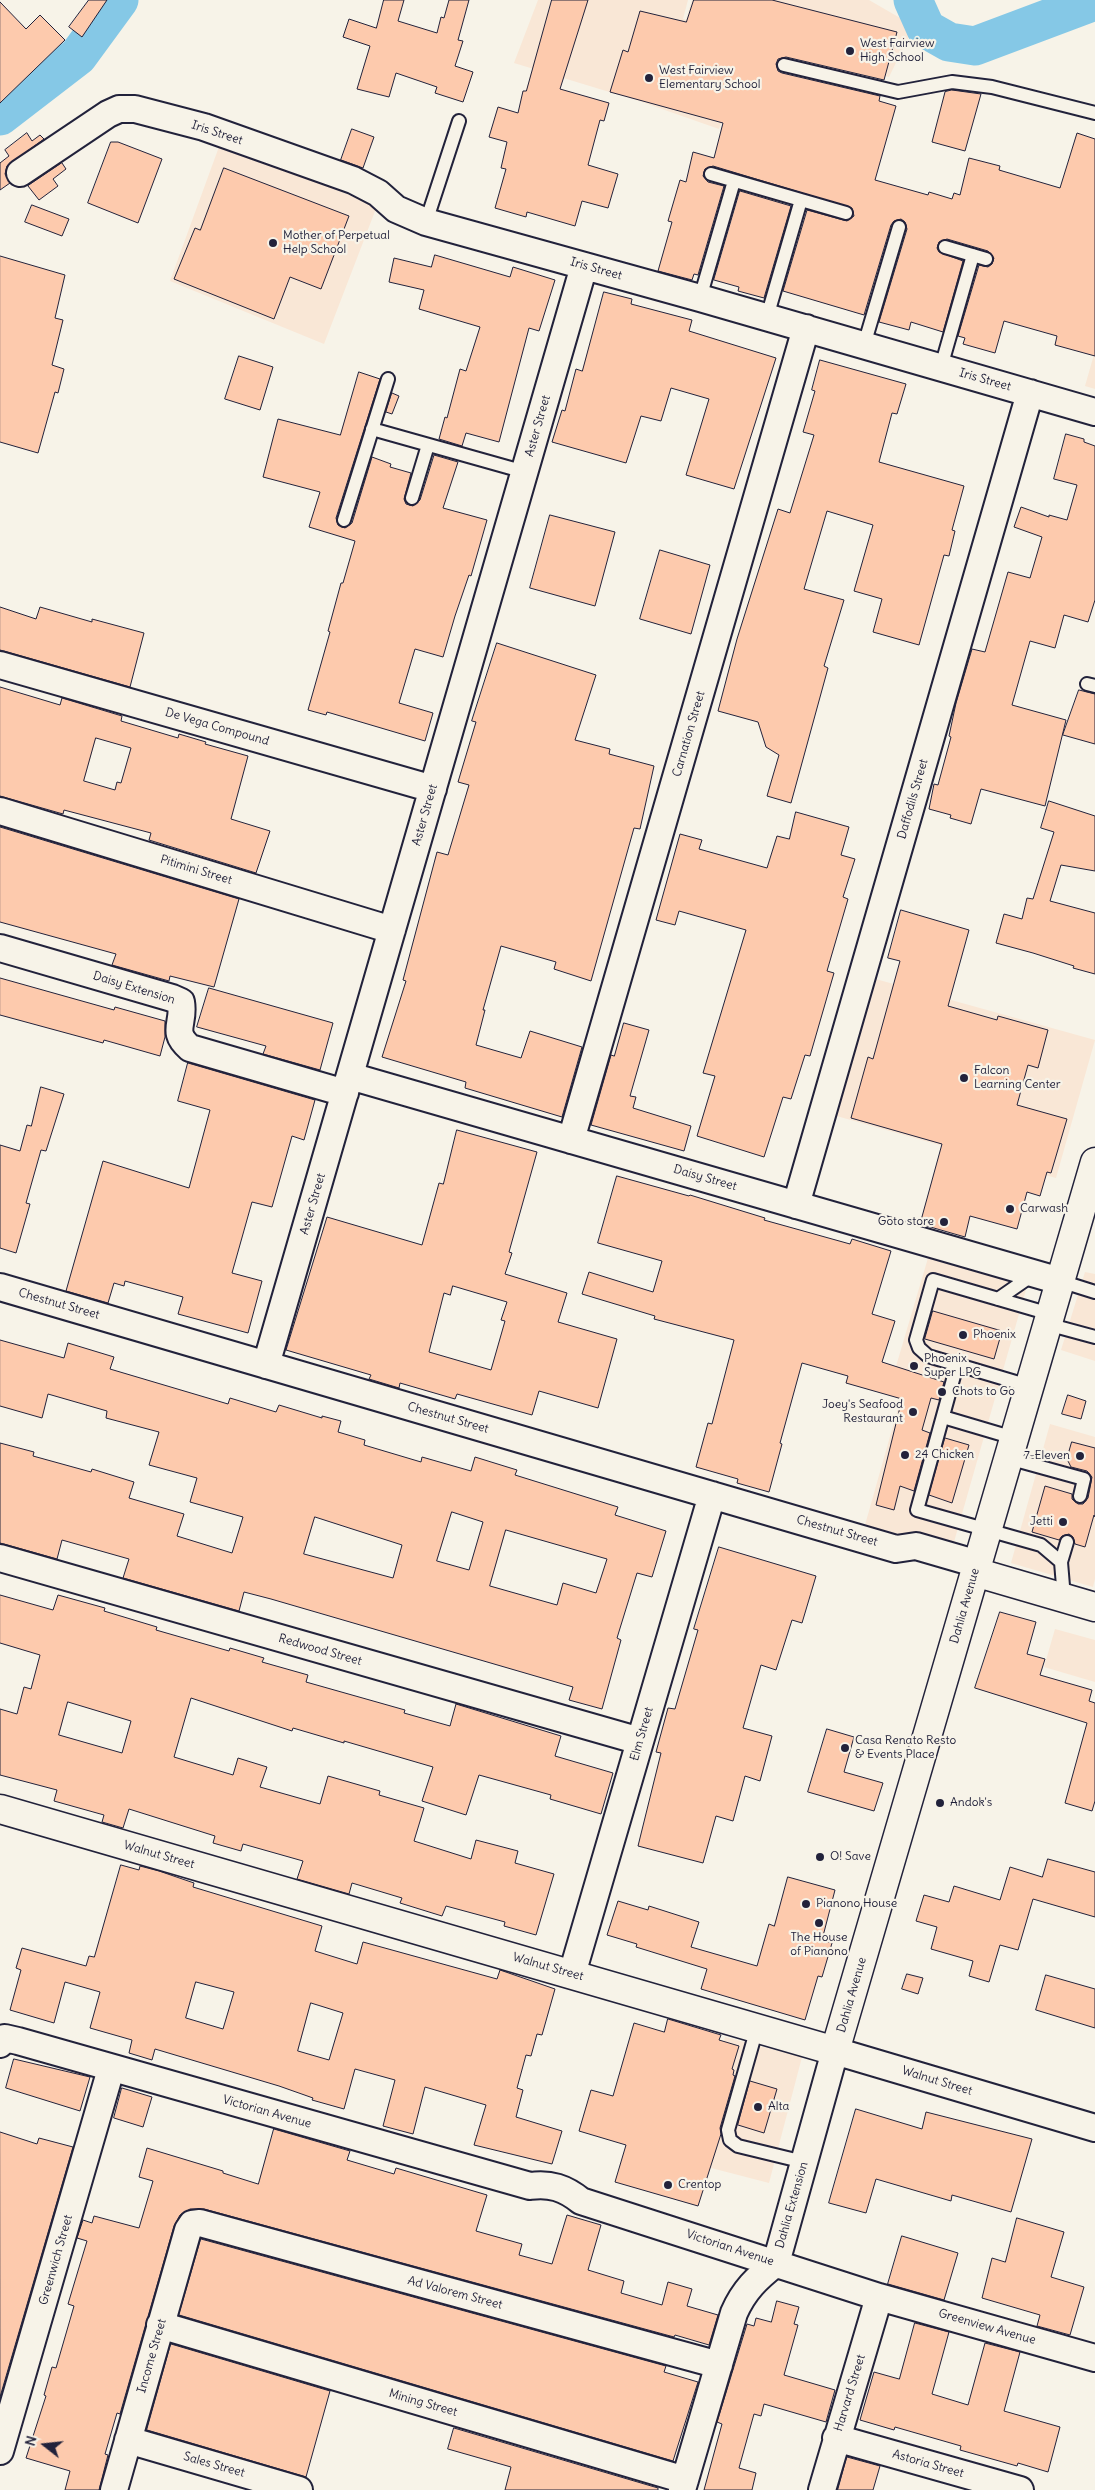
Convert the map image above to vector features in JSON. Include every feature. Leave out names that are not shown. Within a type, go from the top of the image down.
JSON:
[{"type":"street","name":"Iris Street","points":[[20,173],[108,114],[118,109],[135,108],[204,128],[353,180],[378,193],[396,209],[426,222],[806,328],[1095,412]]},
{"type":"street","name":"Aster Street","points":[[266,1365],[584,266]]},
{"type":"street","name":"Carnation Street","points":[[571,1140],[806,328]]},
{"type":"street","name":"Daffodils Street","points":[[796,1205],[1030,393]]},
{"type":"street","name":"De Vega Compound","points":[[0,665],[433,789]]},
{"type":"street","name":"Pitimini Street","points":[[0,811],[392,930]]},
{"type":"street","name":"Daisy Extension","points":[[0,948],[172,998],[180,1002],[183,1013],[179,1028],[181,1040],[190,1048],[348,1084]]},
{"type":"street","name":"Daisy Street","points":[[348,1084],[571,1140],[1060,1281]]},
{"type":"street","name":"Dahlia Avenue","points":[[835,2051],[1095,1162]]},
{"type":"street","name":"Chestnut Street","points":[[0,1287],[896,1549],[916,1546],[975,1572],[1095,1607]]},
{"type":"street","name":"Elm Street","points":[[572,1974],[712,1495]]},
{"type":"street","name":"Redwood Street","points":[[0,1558],[640,1741]]},
{"type":"street","name":"Walnut Street","points":[[0,1809],[572,1974],[1095,2128]]},
{"type":"street","name":"Victorian Avenue","points":[[2,2041],[111,2069],[530,2186],[545,2184],[568,2191],[581,2201],[879,2296]]},
{"type":"street","name":"Dahlia Extension","points":[[683,2485],[734,2313],[745,2291],[776,2263],[835,2051]]},
{"type":"street","name":"Greenwich Street","points":[[0,2451],[111,2069]]},
{"type":"street","name":"Ad Valorem Street","points":[[192,2224],[200,2223],[719,2365]]},
{"type":"street","name":"Income Street","points":[[114,2490],[188,2230],[192,2224]]},
{"type":"street","name":"Greenview Avenue","points":[[879,2296],[1095,2358]]},
{"type":"street","name":"Harvard Street","points":[[822,2490],[879,2296]]},
{"type":"street","name":"Mining Street","points":[[160,2326],[683,2485]]},
{"type":"street","name":"Astoria Street","points":[[836,2438],[1020,2490]]},
{"type":"street","name":"Sales Street","points":[[128,2440],[299,2490]]},
{"type":"lane","points":[[784,65],[898,92],[952,82],[992,87],[1095,113]]},
{"type":"lane","points":[[426,222],[459,121]]},
{"type":"lane","points":[[711,174],[846,213]]},
{"type":"lane","points":[[700,298],[734,181]]},
{"type":"lane","points":[[767,317],[801,200]]},
{"type":"lane","points":[[864,345],[899,227]]},
{"type":"lane","points":[[945,248],[986,259]]},
{"type":"lane","points":[[941,367],[973,256]]},
{"type":"lane","points":[[344,520],[388,379]]},
{"type":"lane","points":[[372,429],[525,472]]},
{"type":"lane","points":[[412,498],[428,444]]},
{"type":"lane","points":[[998,1299],[1034,1274]]},
{"type":"lane","points":[[1029,1386],[928,1356],[918,1348],[916,1340],[933,1280],[998,1299],[1095,1337]]},
{"type":"lane","points":[[1060,1281],[1095,1292]]},
{"type":"lane","points":[[957,1365],[917,1510],[1041,1544],[1061,1562]]},
{"type":"lane","points":[[943,1417],[1084,1479],[1080,1496]]},
{"type":"lane","points":[[1064,1598],[1061,1562],[1066,1542]]},
{"type":"lane","points":[[757,2028],[728,2130],[730,2140],[738,2146],[804,2162]]},
{"type":"shaded area","name":"West Fairview Elementary School","points":[[538,0],[688,0],[683,19],[686,20],[692,0],[869,0],[914,26],[889,77],[750,38],[719,129],[639,101],[514,63]]},
{"type":"shaded area","name":"Mother of Perpetual Help School","points":[[220,144],[377,206],[324,344],[170,281]]},
{"type":"shaded area","points":[[1095,351],[1095,389],[1085,386]]},
{"type":"shaded area","name":"Falcon Learning Center","points":[[872,978],[1095,1040],[1056,1178],[833,1115]]},
{"type":"shaded area","points":[[928,1258],[1027,1286],[952,1549],[865,1525],[902,1394],[889,1390]]},
{"type":"shaded area","points":[[1085,1272],[1095,1274],[1095,1361],[1061,1350]]},
{"type":"shaded area","points":[[1050,1424],[1095,1437],[1095,1579],[1093,1587],[1011,1563]]},
{"type":"shaded area","points":[[1055,1629],[1095,1640],[1095,1682],[1044,1667]]},
{"type":"shaded area","points":[[725,2037],[802,2057],[769,2183],[692,2163]]},
{"type":"building","points":[[89,0],[107,0],[82,37],[69,27]]},
{"type":"building","points":[[384,0],[404,0],[398,21],[437,33],[441,17],[444,18],[449,0],[469,0],[458,40],[463,41],[455,66],[473,72],[463,102],[435,93],[437,87],[396,73],[389,97],[357,89],[370,46],[343,37],[349,19],[376,28]]},
{"type":"building","points":[[552,0],[588,0],[560,89],[609,103],[604,121],[600,120],[588,165],[618,174],[608,208],[582,201],[575,226],[527,212],[526,217],[495,208],[506,169],[501,168],[507,142],[489,137],[498,107],[518,113],[523,91],[526,91]]},
{"type":"building","points":[[694,0],[772,0],[897,32],[884,80],[786,57],[778,59],[776,64],[778,71],[782,73],[880,96],[879,101],[896,106],[875,180],[928,195],[929,192],[952,199],[954,193],[960,195],[969,158],[1000,166],[999,170],[1060,188],[1077,133],[1095,139],[1095,356],[1055,345],[1057,336],[1004,321],[995,353],[963,344],[965,338],[958,336],[979,265],[988,267],[992,264],[994,258],[988,251],[947,239],[939,242],[937,248],[939,252],[963,261],[943,332],[911,322],[909,330],[879,322],[907,229],[905,222],[901,219],[894,221],[891,225],[864,315],[783,291],[807,210],[847,221],[854,216],[852,208],[713,166],[705,169],[703,176],[708,182],[724,186],[698,275],[694,274],[692,280],[658,271],[672,222],[668,221],[680,180],[686,182],[693,152],[714,158],[723,123],[610,92],[623,50],[628,52],[640,11],[686,22]]},
{"type":"building","points":[[0,2],[26,29],[40,15],[65,40],[0,103]]},
{"type":"building","points":[[952,90],[981,94],[965,151],[932,142],[945,92]]},
{"type":"building","points":[[352,129],[374,137],[363,168],[341,160]]},
{"type":"building","points":[[27,133],[32,141],[40,135],[44,139],[7,166],[5,174],[10,183],[0,190],[0,163],[9,156],[5,150]]},
{"type":"building","points":[[111,142],[118,142],[162,159],[138,223],[88,203]]},
{"type":"building","points":[[62,163],[66,169],[53,179],[58,186],[39,200],[28,186]]},
{"type":"building","name":"Mother of Perpetual Help School","points":[[224,168],[349,216],[321,289],[290,277],[274,319],[174,279],[195,228],[200,230]]},
{"type":"building","points":[[740,191],[791,206],[764,298],[738,291],[739,287],[714,280]]},
{"type":"building","points":[[32,205],[69,219],[62,236],[25,222]]},
{"type":"building","points":[[435,255],[510,277],[513,267],[555,280],[539,331],[529,328],[499,442],[466,433],[462,446],[439,439],[445,417],[447,418],[460,369],[466,371],[480,327],[419,309],[424,290],[389,282],[394,258],[431,267]]},
{"type":"building","points":[[0,256],[65,275],[55,318],[63,320],[52,365],[64,369],[58,393],[55,392],[38,453],[0,442]]},
{"type":"building","points":[[604,292],[632,299],[631,304],[692,320],[689,331],[776,358],[734,489],[686,475],[709,399],[671,388],[661,421],[641,416],[626,463],[552,442],[562,410],[565,411],[576,369],[582,371]]},
{"type":"building","points":[[239,356],[273,367],[260,410],[225,399]]},
{"type":"building","points":[[820,360],[906,384],[897,414],[892,413],[879,462],[964,486],[952,530],[955,531],[949,556],[944,555],[919,645],[873,632],[882,599],[854,591],[873,525],[827,511],[804,589],[844,600],[824,666],[828,668],[791,803],[767,796],[779,755],[766,747],[758,722],[718,711],[737,639],[778,509],[790,513],[814,435],[803,432],[815,391],[812,390]]},
{"type":"building","points":[[359,372],[380,379],[336,518],[338,525],[345,528],[352,523],[372,457],[391,464],[390,467],[411,473],[404,499],[406,504],[413,506],[420,500],[434,455],[458,462],[443,508],[487,520],[471,576],[469,575],[443,657],[415,649],[399,703],[433,713],[425,741],[327,712],[326,715],[308,710],[330,632],[328,631],[341,583],[343,583],[355,541],[309,527],[320,492],[263,477],[278,419],[340,435]]},
{"type":"building","points":[[392,393],[399,396],[392,414],[386,412]]},
{"type":"building","points":[[1066,434],[1084,439],[1084,442],[1095,446],[1095,600],[1088,622],[1064,615],[1055,648],[1030,641],[1012,705],[1066,720],[1045,806],[981,789],[971,824],[950,818],[951,815],[929,809],[934,784],[938,785],[951,737],[949,736],[956,703],[972,649],[985,652],[1008,572],[1030,578],[1042,537],[1014,527],[1021,507],[1049,517],[1049,515],[1067,520],[1077,485],[1054,479]]},
{"type":"building","points":[[550,515],[615,532],[595,606],[530,588]]},
{"type":"building","points":[[660,550],[710,565],[691,634],[640,619]]},
{"type":"building","points":[[0,607],[36,619],[40,607],[92,622],[92,619],[144,633],[130,687],[0,650]]},
{"type":"building","points":[[497,643],[596,675],[575,740],[610,749],[609,754],[654,766],[640,829],[634,828],[591,981],[554,969],[556,962],[501,946],[483,1010],[485,1010],[476,1045],[521,1058],[530,1031],[582,1047],[562,1117],[465,1088],[466,1082],[382,1057],[406,981],[403,980],[437,852],[448,855],[469,785],[458,782],[476,722],[472,721]]},
{"type":"building","points":[[0,687],[60,705],[62,698],[122,716],[121,721],[178,738],[179,734],[206,742],[205,744],[248,756],[231,819],[270,831],[256,873],[149,840],[151,833],[64,810],[63,814],[0,796]],"holes":[[[96,738],[131,748],[121,783],[117,782],[115,790],[84,781]]]},
{"type":"building","points":[[1079,690],[1095,694],[1095,744],[1063,735]]},
{"type":"building","points":[[1049,801],[1095,816],[1095,871],[1061,865],[1050,901],[1095,913],[1095,974],[1033,953],[996,943],[1004,914],[1022,919],[1027,898],[1033,899],[1054,832],[1041,828]]},
{"type":"building","points":[[796,812],[849,827],[841,855],[855,859],[843,897],[848,899],[827,971],[834,973],[810,1056],[805,1055],[791,1099],[783,1097],[764,1157],[697,1136],[715,1076],[703,1073],[746,930],[679,911],[675,925],[656,920],[680,834],[702,840],[699,849],[767,868],[777,836],[789,839]]},
{"type":"building","points":[[0,827],[239,899],[214,987],[170,976],[169,981],[112,965],[116,954],[0,922]]},
{"type":"building","name":"Falcon Learning Center","points":[[901,910],[969,930],[948,1006],[997,1020],[998,1016],[1048,1030],[1038,1068],[1028,1065],[1017,1105],[1067,1119],[1051,1173],[1047,1172],[1040,1196],[1027,1192],[1017,1229],[970,1216],[965,1237],[920,1224],[942,1144],[851,1118],[868,1057],[873,1059],[900,961],[888,958]]},
{"type":"building","points":[[0,978],[114,1010],[115,1007],[165,1021],[165,1037],[160,1056],[104,1040],[103,1043],[0,1015]]},
{"type":"building","points":[[209,988],[333,1023],[320,1070],[263,1054],[266,1046],[197,1027]]},
{"type":"building","points":[[624,1023],[649,1030],[630,1096],[636,1097],[633,1108],[691,1126],[684,1151],[591,1125],[611,1055],[614,1056]]},
{"type":"building","points":[[188,1063],[315,1100],[304,1140],[292,1136],[272,1207],[252,1202],[232,1273],[262,1281],[248,1333],[178,1314],[183,1297],[125,1281],[124,1286],[114,1283],[108,1303],[66,1291],[103,1161],[189,1188],[210,1110],[178,1101]]},
{"type":"building","points":[[41,1087],[64,1094],[46,1151],[41,1150],[26,1203],[30,1204],[16,1253],[0,1248],[0,1145],[20,1151],[27,1125],[31,1126]]},
{"type":"building","points":[[457,1130],[537,1152],[509,1252],[512,1253],[505,1274],[567,1293],[558,1322],[617,1339],[598,1408],[539,1391],[532,1415],[457,1394],[455,1399],[400,1383],[399,1388],[369,1379],[371,1375],[286,1350],[327,1217],[422,1245],[439,1183],[443,1184]],"holes":[[[453,1286],[507,1302],[501,1320],[505,1321],[491,1370],[429,1352],[444,1293],[450,1295]]]},
{"type":"building","points":[[617,1176],[690,1195],[765,1218],[764,1220],[850,1244],[852,1239],[891,1251],[872,1314],[895,1321],[882,1362],[944,1382],[939,1400],[931,1398],[922,1430],[930,1433],[914,1491],[900,1486],[894,1510],[876,1505],[902,1399],[846,1383],[848,1376],[802,1363],[769,1492],[737,1483],[738,1479],[696,1467],[708,1423],[712,1424],[734,1340],[654,1319],[655,1316],[582,1294],[589,1272],[653,1292],[662,1261],[598,1243]]},
{"type":"building","name":"Phoenix","points":[[933,1311],[1002,1331],[994,1359],[925,1339]]},
{"type":"building","points":[[0,1340],[64,1358],[68,1343],[114,1357],[110,1369],[228,1404],[230,1398],[276,1412],[279,1405],[322,1418],[322,1416],[341,1421],[338,1432],[365,1440],[364,1445],[421,1462],[422,1457],[471,1471],[475,1457],[517,1470],[515,1475],[618,1507],[615,1515],[666,1531],[652,1577],[637,1573],[617,1638],[621,1640],[602,1709],[569,1700],[573,1687],[271,1599],[244,1592],[239,1611],[123,1578],[129,1559],[62,1540],[57,1559],[0,1543],[0,1443],[34,1452],[33,1456],[91,1472],[92,1469],[134,1482],[129,1498],[184,1514],[177,1536],[232,1553],[243,1517],[190,1502],[197,1478],[149,1465],[159,1432],[106,1418],[107,1411],[48,1394],[42,1418],[0,1406]],"holes":[[[452,1512],[483,1522],[469,1570],[437,1561]],[[315,1517],[402,1545],[393,1578],[304,1554]],[[506,1530],[607,1559],[596,1593],[563,1583],[557,1605],[490,1586]]]},
{"type":"building","points":[[1068,1395],[1086,1401],[1081,1419],[1062,1414]]},
{"type":"building","points":[[945,1438],[969,1445],[952,1503],[929,1495]]},
{"type":"building","name":"Jetti","points":[[1072,1442],[1095,1448],[1095,1517],[1094,1515],[1085,1547],[1075,1544],[1073,1537],[1069,1534],[1062,1536],[1059,1540],[1032,1532],[1045,1486],[1072,1494],[1072,1499],[1078,1504],[1083,1504],[1088,1498],[1092,1477],[1087,1471],[1071,1467],[1067,1459]]},
{"type":"building","points":[[719,1547],[816,1576],[802,1623],[792,1620],[776,1670],[761,1665],[743,1728],[772,1736],[760,1781],[745,1776],[733,1821],[716,1816],[703,1863],[638,1846],[661,1753],[656,1752],[668,1708],[675,1709],[698,1630],[694,1629]]},
{"type":"building","points":[[0,1595],[53,1610],[58,1595],[105,1608],[104,1611],[157,1627],[156,1630],[229,1651],[230,1648],[264,1658],[262,1662],[308,1675],[306,1682],[405,1710],[404,1713],[450,1726],[456,1704],[561,1736],[555,1756],[613,1773],[601,1814],[550,1799],[551,1795],[479,1775],[466,1815],[422,1801],[433,1767],[344,1741],[344,1743],[293,1728],[292,1731],[191,1698],[174,1757],[233,1775],[238,1758],[267,1767],[260,1787],[320,1804],[328,1776],[380,1791],[379,1795],[424,1808],[414,1841],[471,1859],[476,1840],[518,1851],[515,1863],[554,1874],[536,1935],[504,1926],[505,1922],[446,1906],[442,1916],[400,1903],[402,1898],[352,1883],[349,1894],[297,1879],[303,1861],[243,1844],[241,1851],[213,1843],[215,1836],[129,1809],[123,1828],[102,1822],[104,1815],[54,1801],[57,1790],[0,1775],[0,1709],[17,1714],[24,1687],[31,1689],[40,1655],[0,1643]],"holes":[[[68,1702],[131,1721],[122,1753],[59,1735]]]},
{"type":"building","points":[[1000,1612],[1036,1622],[1027,1654],[1045,1659],[1040,1675],[1092,1690],[1089,1701],[1095,1703],[1095,1801],[1092,1811],[1065,1803],[1087,1723],[975,1688]]},
{"type":"building","points":[[827,1729],[854,1737],[844,1772],[883,1783],[874,1811],[808,1792]]},
{"type":"building","points":[[1048,1859],[1095,1872],[1095,1917],[1033,1899],[1018,1950],[1000,1945],[989,1982],[969,1976],[973,1961],[931,1949],[937,1927],[916,1921],[924,1895],[949,1902],[954,1886],[1000,1900],[1010,1867],[1042,1877]]},
{"type":"building","points":[[121,1865],[139,1870],[140,1866],[194,1883],[193,1887],[322,1926],[315,1951],[357,1964],[363,1942],[497,1979],[500,1970],[555,1989],[542,2035],[537,2034],[531,2056],[526,2055],[517,2088],[523,2090],[516,2117],[562,2131],[552,2164],[474,2145],[486,2105],[425,2087],[413,2134],[383,2126],[395,2080],[355,2069],[344,2109],[312,2100],[313,2098],[279,2086],[155,2049],[152,2060],[129,2053],[132,2040],[90,2028],[100,1992],[65,1982],[54,2023],[10,2010],[21,1970],[16,1968],[22,1948],[86,1966],[89,1956],[94,1957]],"holes":[[[196,1982],[234,1992],[223,2029],[186,2018]],[[311,2003],[343,2013],[329,2060],[298,2051]]]},
{"type":"building","points":[[788,1877],[835,1890],[822,1940],[832,1943],[822,1977],[818,1976],[805,2020],[701,1989],[707,1969],[636,1947],[637,1944],[607,1935],[618,1901],[648,1910],[649,1906],[699,1922],[691,1947],[757,1966],[769,1924],[774,1926]]},
{"type":"building","points":[[907,1974],[923,1978],[918,1994],[902,1989]]},
{"type":"building","points":[[1046,1975],[1095,1989],[1095,2028],[1036,2010]]},
{"type":"building","points":[[668,2019],[721,2035],[719,2040],[739,2046],[732,2069],[735,2076],[720,2128],[721,2134],[698,2206],[615,2182],[626,2145],[579,2131],[591,2090],[613,2096],[634,2023],[664,2032]]},
{"type":"building","points":[[14,2059],[90,2077],[80,2111],[6,2088]]},
{"type":"building","name":"Alta","points":[[750,2081],[777,2089],[764,2133],[738,2125]]},
{"type":"building","points":[[122,2088],[152,2097],[143,2127],[114,2118]]},
{"type":"building","points":[[856,2109],[922,2129],[926,2112],[1032,2139],[1011,2212],[952,2195],[951,2201],[876,2179],[866,2213],[829,2203]]},
{"type":"building","points":[[274,2129],[350,2151],[347,2160],[394,2174],[396,2168],[487,2195],[476,2231],[522,2244],[519,2255],[552,2264],[567,2215],[601,2225],[588,2270],[624,2281],[621,2293],[662,2305],[668,2282],[692,2289],[687,2306],[718,2315],[709,2345],[204,2209],[190,2209],[180,2215],[174,2226],[120,2414],[117,2413],[105,2454],[108,2455],[99,2490],[65,2490],[70,2471],[26,2458],[46,2396],[44,2395],[52,2367],[56,2368],[74,2306],[68,2304],[87,2241],[77,2238],[83,2220],[92,2223],[94,2216],[139,2228],[153,2181],[139,2177],[147,2148],[223,2171],[223,2173],[258,2184]]},
{"type":"building","points":[[0,2132],[37,2144],[39,2138],[73,2147],[0,2397]]},
{"type":"building","points":[[1017,2218],[1064,2232],[1051,2277],[1084,2287],[1070,2335],[1037,2326],[1040,2315],[982,2298],[992,2258],[1005,2262]]},
{"type":"building","points":[[902,2236],[958,2253],[944,2300],[888,2284]]},
{"type":"building","points":[[201,2239],[666,2366],[664,2372],[698,2382],[673,2461],[179,2315]]},
{"type":"building","points":[[777,2301],[799,2307],[794,2324],[798,2325],[784,2375],[835,2390],[826,2422],[764,2404],[761,2416],[754,2414],[739,2468],[756,2473],[752,2490],[704,2490],[722,2424],[717,2422],[747,2324],[754,2326],[756,2318],[771,2322]]},
{"type":"building","points":[[915,2323],[949,2332],[932,2394],[968,2405],[985,2343],[1020,2352],[1004,2411],[1060,2427],[1048,2472],[1018,2463],[1017,2466],[960,2450],[961,2446],[895,2427],[894,2430],[860,2420],[874,2372],[899,2379]]},
{"type":"building","points":[[171,2344],[330,2391],[306,2477],[147,2430]]},
{"type":"building","points":[[454,2428],[658,2488],[658,2490],[505,2490],[511,2467],[448,2449]]},
{"type":"building","points":[[847,2457],[880,2466],[873,2490],[838,2490]]},
{"type":"waterway","points":[[0,116],[78,56],[119,0]]},
{"type":"waterway","points":[[913,0],[926,29],[949,42],[975,46],[1095,1]]},
{"type":"place","name":"West Fairview High School","points":[[850,51]]},
{"type":"place","name":"West Fairview Elementary School","points":[[649,78]]},
{"type":"place","name":"Mother of Perpetual Help School","points":[[273,243]]},
{"type":"place","name":"Falcon Learning Center","points":[[964,1078]]},
{"type":"place","name":"Carwash","points":[[1010,1209]]},
{"type":"place","name":"Goto store","points":[[944,1222]]},
{"type":"place","name":"Phoenix","points":[[963,1335]]},
{"type":"place","name":"Phoenix Super LPG","points":[[914,1366]]},
{"type":"place","name":"Chots to Go","points":[[942,1392]]},
{"type":"place","name":"Joey's Seafood Restaurant","points":[[913,1412]]},
{"type":"place","name":"24 Chicken","points":[[905,1455]]},
{"type":"place","name":"7-Eleven","points":[[1080,1456]]},
{"type":"place","name":"Jetti","points":[[1063,1522]]},
{"type":"place","name":"Casa Renato Resto & Events Place","points":[[845,1748]]},
{"type":"place","name":"Andok's","points":[[940,1803]]},
{"type":"place","name":"O! Save","points":[[820,1857]]},
{"type":"place","name":"Pianono House","points":[[806,1904]]},
{"type":"place","name":"The House of Pianono","points":[[819,1923]]},
{"type":"place","name":"Alta","points":[[758,2107]]},
{"type":"place","name":"Crentop","points":[[668,2185]]}]
